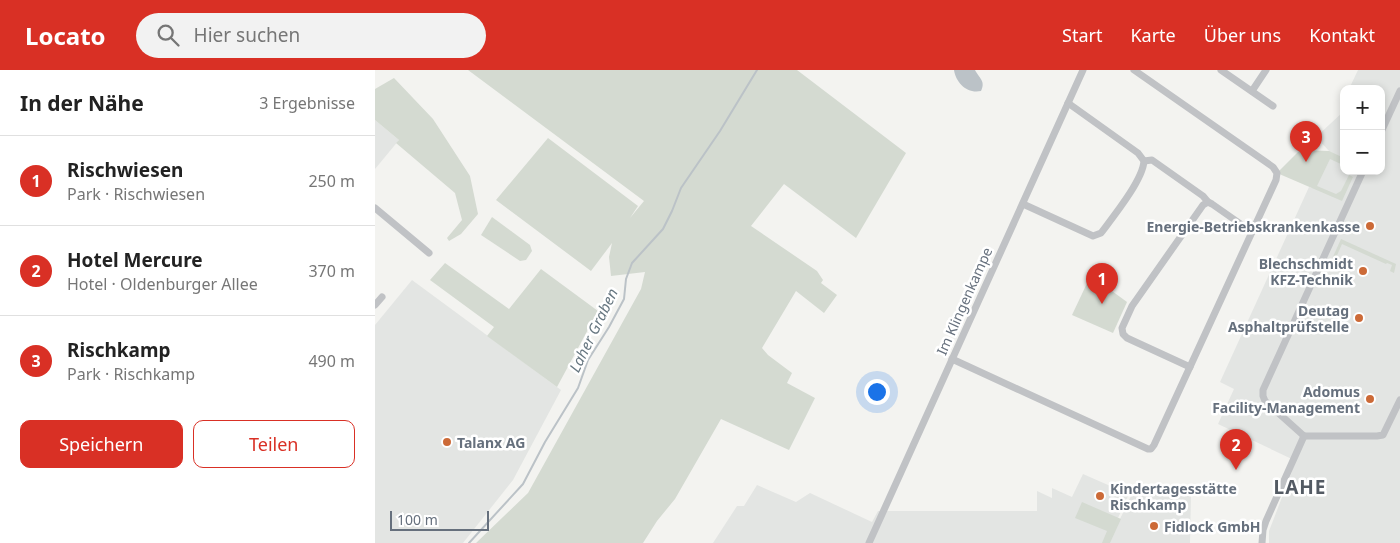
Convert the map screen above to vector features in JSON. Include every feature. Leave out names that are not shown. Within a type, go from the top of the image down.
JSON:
[{"type":"street","name":"Im Klingenkampe","points":[[869,543],[1083,70]]},
{"type":"street","points":[[952,359],[1148,449],[1151,449],[1154,445],[1276,180],[1277,173],[1273,167],[1134,70]]},
{"type":"street","points":[[1221,70],[1273,106]]},
{"type":"street","points":[[1252,91],[1266,70]]},
{"type":"street","points":[[1382,130],[1400,91]]},
{"type":"street","points":[[1023,204],[1093,236],[1097,235],[1101,233],[1115,214],[1142,170],[1143,161],[1138,153],[1069,103]]},
{"type":"street","points":[[1143,161],[1152,160],[1203,196],[1207,202],[1252,232]]},
{"type":"street","points":[[1361,175],[1263,390],[1263,396],[1265,401],[1304,436],[1383,435],[1400,400]]},
{"type":"street","points":[[1190,367],[1127,338],[1123,334],[1122,328],[1132,306],[1207,202]]},
{"type":"street","points":[[375,208],[429,254]]},
{"type":"street","points":[[375,305],[382,297]]},
{"type":"street","points":[[1262,543],[1266,521],[1304,436]]},
{"type":"shaded area","points":[[468,70],[797,70],[906,153],[856,238],[784,184],[751,226],[817,271],[823,280],[821,283],[837,295],[824,313],[796,291],[762,348],[768,355],[792,373],[787,383],[815,398],[789,450],[721,419],[675,499],[657,521],[643,543],[476,543],[528,493],[641,289],[645,272],[611,276],[609,257],[612,243],[591,271],[496,200],[548,138],[638,206],[630,218],[644,201]]},
{"type":"shaded area","points":[[954,70],[975,70],[983,85],[981,91],[971,91],[963,86],[957,79]]},
{"type":"shaded area","points":[[1358,70],[1400,70],[1400,543],[1269,543],[1269,531],[1296,461],[1218,424],[1234,389],[1220,382],[1309,187],[1312,188],[1329,151],[1316,137],[1340,115],[1340,175],[1385,175],[1385,85],[1351,85]]},
{"type":"shaded area","points":[[394,78],[433,119],[470,176],[478,214],[461,234],[449,241],[447,238],[462,220],[455,193],[396,143],[399,140],[375,120],[375,89]]},
{"type":"shaded area","points":[[375,120],[399,140],[375,169]]},
{"type":"shaded area","points":[[1300,150],[1329,151],[1340,156],[1340,164],[1330,159],[1317,186],[1336,194],[1341,191],[1349,175],[1353,177],[1342,201],[1277,173]]},
{"type":"shaded area","points":[[492,217],[530,245],[532,251],[526,260],[520,261],[481,235]]},
{"type":"shaded area","points":[[1341,239],[1396,264],[1394,273],[1390,271],[1392,265],[1342,244],[1331,269],[1327,270]]},
{"type":"shaded area","points":[[445,263],[509,309],[541,269],[598,311],[557,387],[487,336],[494,327],[430,280]]},
{"type":"shaded area","points":[[1089,279],[1105,286],[1127,302],[1113,333],[1072,315]]},
{"type":"shaded area","name":"Talanx AG","points":[[412,280],[561,390],[513,480],[463,543],[375,543],[375,325]]},
{"type":"shaded area","points":[[1083,474],[1124,492],[1128,496],[1118,518],[1120,519],[1132,494],[1191,495],[1190,543],[713,543],[737,506],[744,506],[757,485],[796,502],[810,493],[872,522],[878,511],[1037,511],[1037,491],[1052,498],[1052,488],[1072,497]]},
{"type":"shaded area","points":[[1082,502],[1121,519],[1110,543],[1102,543],[1107,531],[1075,518]]},
{"type":"waterway","name":"Laher Graben","points":[[469,543],[523,484],[545,442],[578,388],[588,360],[624,299],[626,279],[632,263],[663,229],[681,188],[720,131],[757,70]]},
{"type":"place","name":"Rischkamp","points":[[1306,162]]},
{"type":"place","name":"Energie-Betriebskrankenkasse","points":[[1370,226]]},
{"type":"place","name":"Blechschmidt KFZ-Technik","points":[[1363,271]]},
{"type":"place","name":"Rischwiesen","points":[[1102,304]]},
{"type":"place","name":"Deutag Asphaltprüfstelle","points":[[1359,318]]},
{"type":"place","name":"Adomus Facility-Management","points":[[1370,399]]},
{"type":"place","name":"Talanx AG","points":[[447,442]]},
{"type":"place","name":"Hotel Mercure","points":[[1236,470]]},
{"type":"place","name":"Kindertagesstätte Rischkamp","points":[[1100,496]]},
{"type":"place","name":"Fidlock GmbH","points":[[1154,526]]},
{"type":"district","name":"LAHE","points":[[1300,487]]}]
